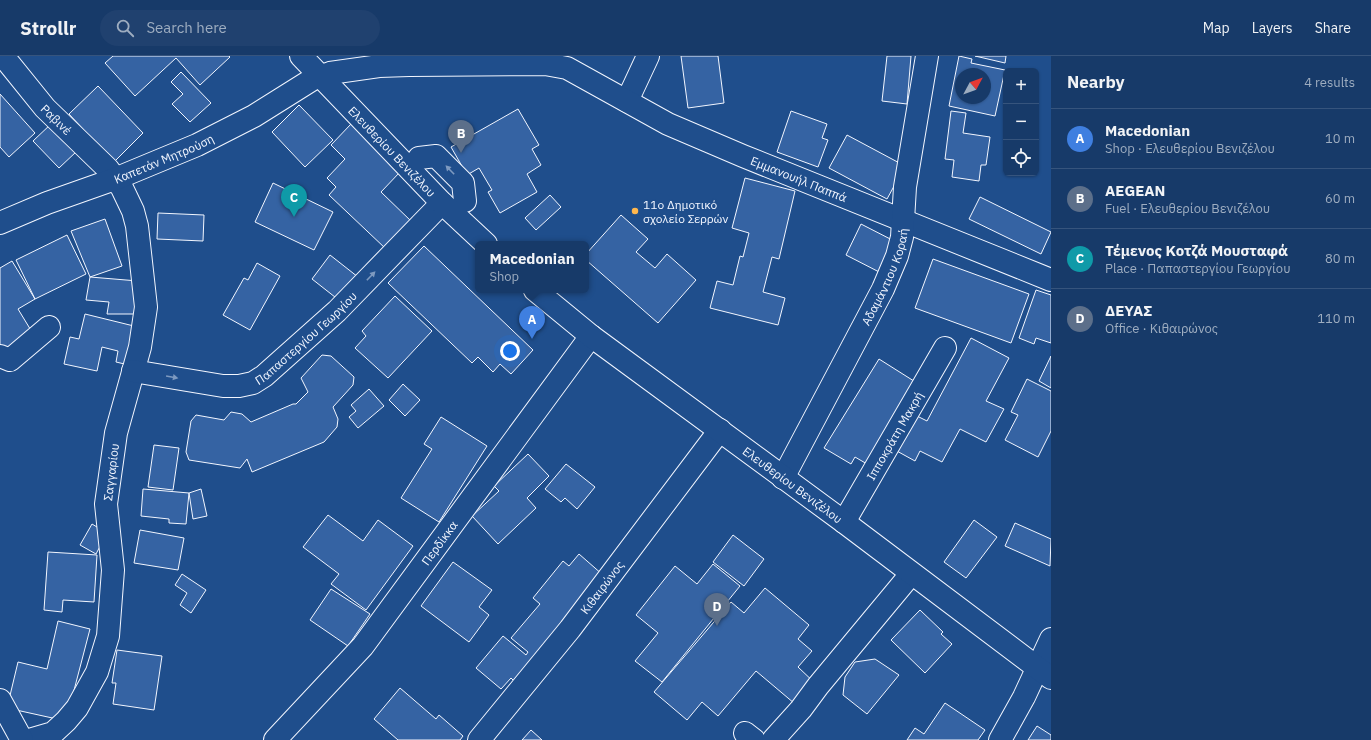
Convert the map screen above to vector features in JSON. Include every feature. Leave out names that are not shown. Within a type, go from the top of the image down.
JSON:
[{"type":"street","name":"Ραβινέ","points":[[3,56],[45,108],[99,160],[115,179]]},
{"type":"street","name":"Ελευθερίου Βενιζέλου","points":[[301,56],[442,203],[483,241]]},
{"type":"street","points":[[627,102],[648,56]]},
{"type":"street","name":"Αδαμάντιου Κοραή","points":[[783,478],[890,274],[900,246],[905,187],[926,56]]},
{"type":"street","name":"Καπετάν Μητρούση","points":[[0,223],[47,203],[115,179],[209,140],[260,112],[319,76],[344,70],[379,66],[545,64],[564,61]]},
{"type":"street","name":"Εμμανουήλ Παππά","points":[[564,61],[627,102],[668,124],[743,156],[903,219],[1051,280]]},
{"type":"street","points":[[419,158],[436,156],[462,183],[465,201]]},
{"type":"street","name":"Σαγγαρίου","points":[[29,740],[53,733],[77,708],[98,672],[108,636],[113,570],[106,504],[116,433],[134,371],[145,322],[144,277],[140,241],[133,211],[125,193],[115,179]]},
{"type":"street","name":"Παπαστεργίου Γεωργίου","points":[[134,371],[223,386],[239,386],[253,383],[264,376],[337,311],[442,203]]},
{"type":"street","name":"Ελευθερίου Βενιζέλου","points":[[539,293],[591,336],[844,522],[1044,674]]},
{"type":"street","points":[[0,356],[10,360],[49,327]]},
{"type":"street","name":"Περδίκκα","points":[[275,740],[363,646],[591,336]]},
{"type":"street","name":"Ιπποκράτη Μακρή","points":[[844,522],[945,348]]},
{"type":"street","name":"Κιθαιρώνος","points":[[479,740],[570,629],[720,430]]},
{"type":"street","points":[[773,740],[801,709],[818,686],[911,574]]},
{"type":"street","points":[[1000,740],[1044,674],[1051,639]]},
{"type":"street","points":[[0,700],[22,740]]},
{"type":"building","points":[[113,56],[230,57],[200,85],[176,58],[135,96],[105,63]]},
{"type":"building","points":[[681,56],[718,56],[724,103],[688,108]]},
{"type":"building","points":[[887,56],[911,56],[907,104],[882,101]]},
{"type":"building","points":[[959,56],[972,59],[971,63],[1003,70],[1003,79],[995,116],[949,106],[955,76],[955,104],[991,104],[991,68],[957,68]]},
{"type":"building","points":[[975,56],[1006,56],[1005,63]]},
{"type":"building","points":[[181,72],[211,103],[190,122],[172,104],[183,94],[171,82]]},
{"type":"building","points":[[98,86],[143,133],[114,162],[69,114]]},
{"type":"building","points":[[0,94],[35,133],[9,157],[0,147]]},
{"type":"building","points":[[299,105],[333,140],[305,167],[272,132]]},
{"type":"building","points":[[518,109],[539,145],[532,149],[541,165],[527,174],[537,192],[500,213],[488,192],[492,190],[479,168],[467,175],[451,147]]},
{"type":"building","points":[[791,111],[827,124],[822,138],[828,140],[818,167],[777,152]]},
{"type":"building","points":[[951,111],[966,113],[963,133],[990,137],[986,165],[981,165],[979,181],[952,177],[954,160],[945,159]]},
{"type":"building","points":[[52,123],[77,151],[59,168],[33,141]]},
{"type":"building","points":[[351,124],[400,172],[381,192],[412,222],[386,249],[329,195],[336,187],[327,178],[345,159],[331,145]]},
{"type":"building","points":[[847,135],[905,166],[887,199],[829,168]]},
{"type":"building","points":[[745,178],[795,191],[779,259],[772,257],[763,292],[785,298],[778,325],[710,308],[717,281],[733,285],[740,256],[743,257],[749,233],[732,228]]},
{"type":"building","points":[[273,183],[333,212],[314,250],[255,222]]},
{"type":"building","points":[[550,195],[561,207],[536,230],[525,218]]},
{"type":"building","points":[[980,197],[1051,232],[1041,254],[969,219]]},
{"type":"building","points":[[158,213],[204,215],[203,241],[157,239]]},
{"type":"building","points":[[621,215],[648,239],[636,252],[655,268],[667,254],[696,280],[658,323],[589,263],[589,251]]},
{"type":"building","points":[[105,219],[122,266],[90,277],[71,231]]},
{"type":"building","points":[[861,224],[900,244],[885,275],[846,255]]},
{"type":"building","points":[[67,235],[86,274],[35,299],[16,260]]},
{"type":"building","points":[[424,246],[533,350],[511,374],[500,364],[493,372],[478,357],[472,363],[388,283]]},
{"type":"building","points":[[330,255],[358,277],[340,301],[312,279]]},
{"type":"building","points":[[933,259],[1029,294],[1011,343],[915,308]]},
{"type":"building","points":[[12,261],[35,299],[18,309],[32,332],[4,350],[0,344],[0,268]]},
{"type":"building","points":[[257,263],[280,276],[250,330],[223,315],[244,278],[248,280]]},
{"type":"building","points":[[90,277],[138,281],[137,314],[107,314],[109,302],[86,300]]},
{"type":"building","points":[[1036,290],[1051,295],[1051,343],[1036,338],[1034,344],[1019,338]]},
{"type":"building","points":[[395,296],[432,331],[388,378],[355,348],[366,336],[362,331]]},
{"type":"building","points":[[85,314],[142,328],[133,366],[116,362],[118,351],[102,347],[97,371],[64,364],[70,337],[79,339]]},
{"type":"building","points":[[971,338],[1009,358],[986,401],[1004,409],[986,442],[960,429],[942,462],[920,451],[915,461],[895,450],[913,414],[927,421]]},
{"type":"building","points":[[322,355],[331,356],[354,377],[353,385],[333,407],[338,419],[337,427],[324,442],[252,472],[247,459],[240,468],[189,460],[186,452],[191,421],[196,415],[224,420],[231,412],[242,414],[251,422],[296,404],[308,392],[301,378]]},
{"type":"building","points":[[1051,356],[1051,388],[1039,381]]},
{"type":"building","points":[[879,359],[917,383],[867,464],[855,457],[851,464],[824,448]]},
{"type":"building","points":[[1027,379],[1051,391],[1051,431],[1038,457],[1005,440],[1018,415],[1011,412]]},
{"type":"building","points":[[403,384],[420,400],[405,416],[389,400]]},
{"type":"building","points":[[369,389],[384,406],[358,428],[349,417],[356,411],[351,405]]},
{"type":"building","points":[[441,417],[487,446],[439,522],[401,498],[432,449],[424,444]]},
{"type":"building","points":[[154,445],[179,448],[173,490],[148,487]]},
{"type":"building","points":[[528,454],[549,476],[527,498],[536,508],[498,544],[472,516],[499,491],[494,486]]},
{"type":"building","points":[[566,464],[595,487],[577,509],[565,498],[561,502],[545,489]]},
{"type":"building","points":[[143,489],[189,493],[186,524],[169,523],[169,519],[141,516]]},
{"type":"building","points":[[201,489],[207,516],[193,519],[189,493]]},
{"type":"building","points":[[328,515],[363,541],[378,520],[413,546],[366,610],[331,584],[339,574],[303,547]]},
{"type":"building","points":[[974,520],[997,537],[966,578],[944,562]]},
{"type":"building","points":[[1015,523],[1051,539],[1050,566],[1005,546]]},
{"type":"building","points":[[92,524],[107,533],[96,554],[80,545]]},
{"type":"building","points":[[140,530],[184,538],[178,570],[134,563]]},
{"type":"building","points":[[733,535],[764,559],[744,586],[713,562]]},
{"type":"building","points":[[48,552],[97,555],[94,602],[63,600],[62,612],[44,610]]},
{"type":"building","points":[[579,554],[603,575],[514,681],[511,678],[501,689],[476,668],[503,636],[526,655],[528,652],[511,638],[540,604],[533,598],[563,561],[569,566]]},
{"type":"building","points":[[453,562],[492,590],[479,607],[489,615],[469,642],[421,606]]},
{"type":"building","points":[[713,564],[740,586],[662,682],[635,661],[658,633],[636,615],[675,566],[697,584]]},
{"type":"building","points":[[182,574],[206,590],[191,613],[180,605],[187,593],[175,585]]},
{"type":"building","points":[[765,588],[809,625],[798,639],[812,651],[798,667],[818,686],[801,709],[756,671],[718,716],[702,702],[687,720],[654,692],[731,602],[744,613]]},
{"type":"building","points":[[331,589],[370,614],[348,646],[310,620]]},
{"type":"building","points":[[920,610],[943,632],[941,634],[952,644],[925,673],[891,640]]},
{"type":"building","points":[[58,621],[90,629],[66,721],[7,708],[18,662],[47,669]]},
{"type":"building","points":[[117,650],[162,656],[154,710],[113,704],[116,683],[112,683]]},
{"type":"building","points":[[875,659],[899,675],[867,714],[843,695],[845,677],[855,662]]},
{"type":"building","points":[[400,688],[436,719],[439,715],[463,736],[460,740],[398,740],[374,719]]},
{"type":"building","points":[[945,703],[985,730],[978,740],[907,740],[915,728],[924,734]]},
{"type":"building","points":[[1037,726],[1051,735],[1051,740],[1028,740]]},
{"type":"building","points":[[531,730],[542,740],[522,740]]},
{"type":"place","name":"AEGEAN","points":[[461,153]]},
{"type":"place","name":"11ο Δημοτικό σχολείο Σερρών","points":[[635,211]]},
{"type":"place","name":"Τέμενος Κοτζά Μουσταφά","points":[[294,217]]},
{"type":"place","name":"Macedonian","points":[[532,339]]},
{"type":"place","name":"ΔΕΥΑΣ","points":[[717,626]]}]
